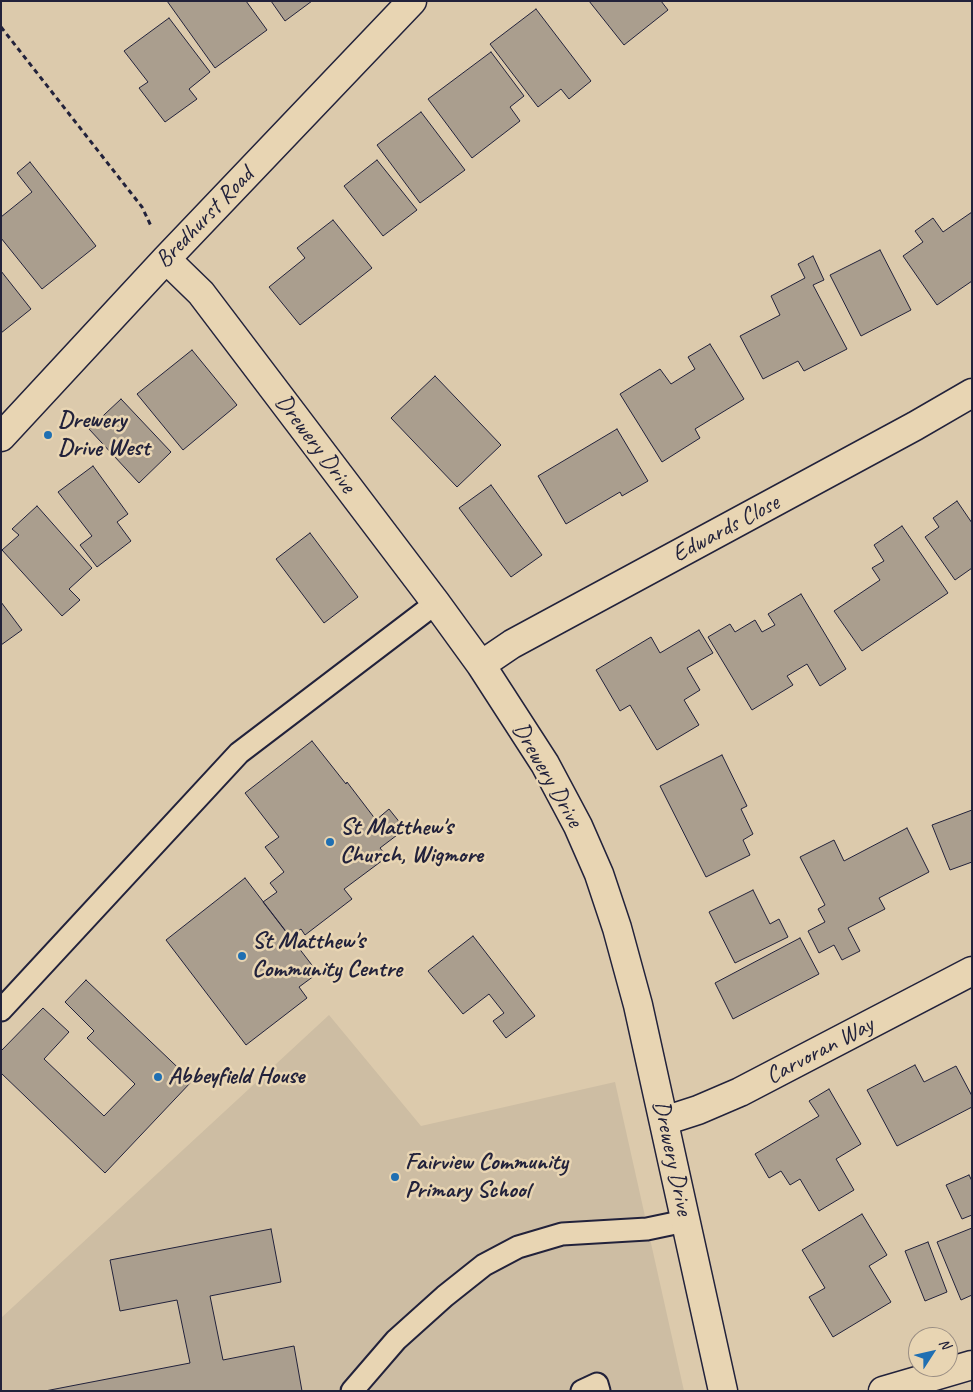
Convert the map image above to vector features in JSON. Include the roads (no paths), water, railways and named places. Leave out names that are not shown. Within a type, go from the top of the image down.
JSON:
[{"type":"street","name":"Bredhurst Road","points":[[1,438],[166,259],[412,1]]},
{"type":"street","name":"Drewery Drive","points":[[166,259],[201,293],[436,603],[481,665],[545,764],[578,826],[599,874],[638,1004],[723,1391]]},
{"type":"street","name":"Edwards Close","points":[[481,665],[512,644],[916,426],[972,393]]},
{"type":"street","name":"Carvoran Way","points":[[664,1121],[698,1110],[740,1092],[972,971]]},
{"type":"street","points":[[883,1391],[972,1366]]},
{"type":"lane","points":[[1,1010],[239,753],[436,603]]},
{"type":"lane","points":[[352,1391],[396,1340],[445,1296],[484,1265],[518,1247],[562,1234],[647,1228],[685,1221]]},
{"type":"lane","points":[[582,1391],[597,1384],[599,1391]]},
{"type":"place","name":"Drewery Drive West","points":[[48,435]]},
{"type":"place","name":"St Matthew's Church, Wigmore","points":[[330,842]]},
{"type":"place","name":"St Matthew's Community Centre","points":[[242,956]]},
{"type":"place","name":"Abbeyfield House","points":[[158,1077]]},
{"type":"place","name":"Fairview Community Primary School","points":[[395,1177]]}]
